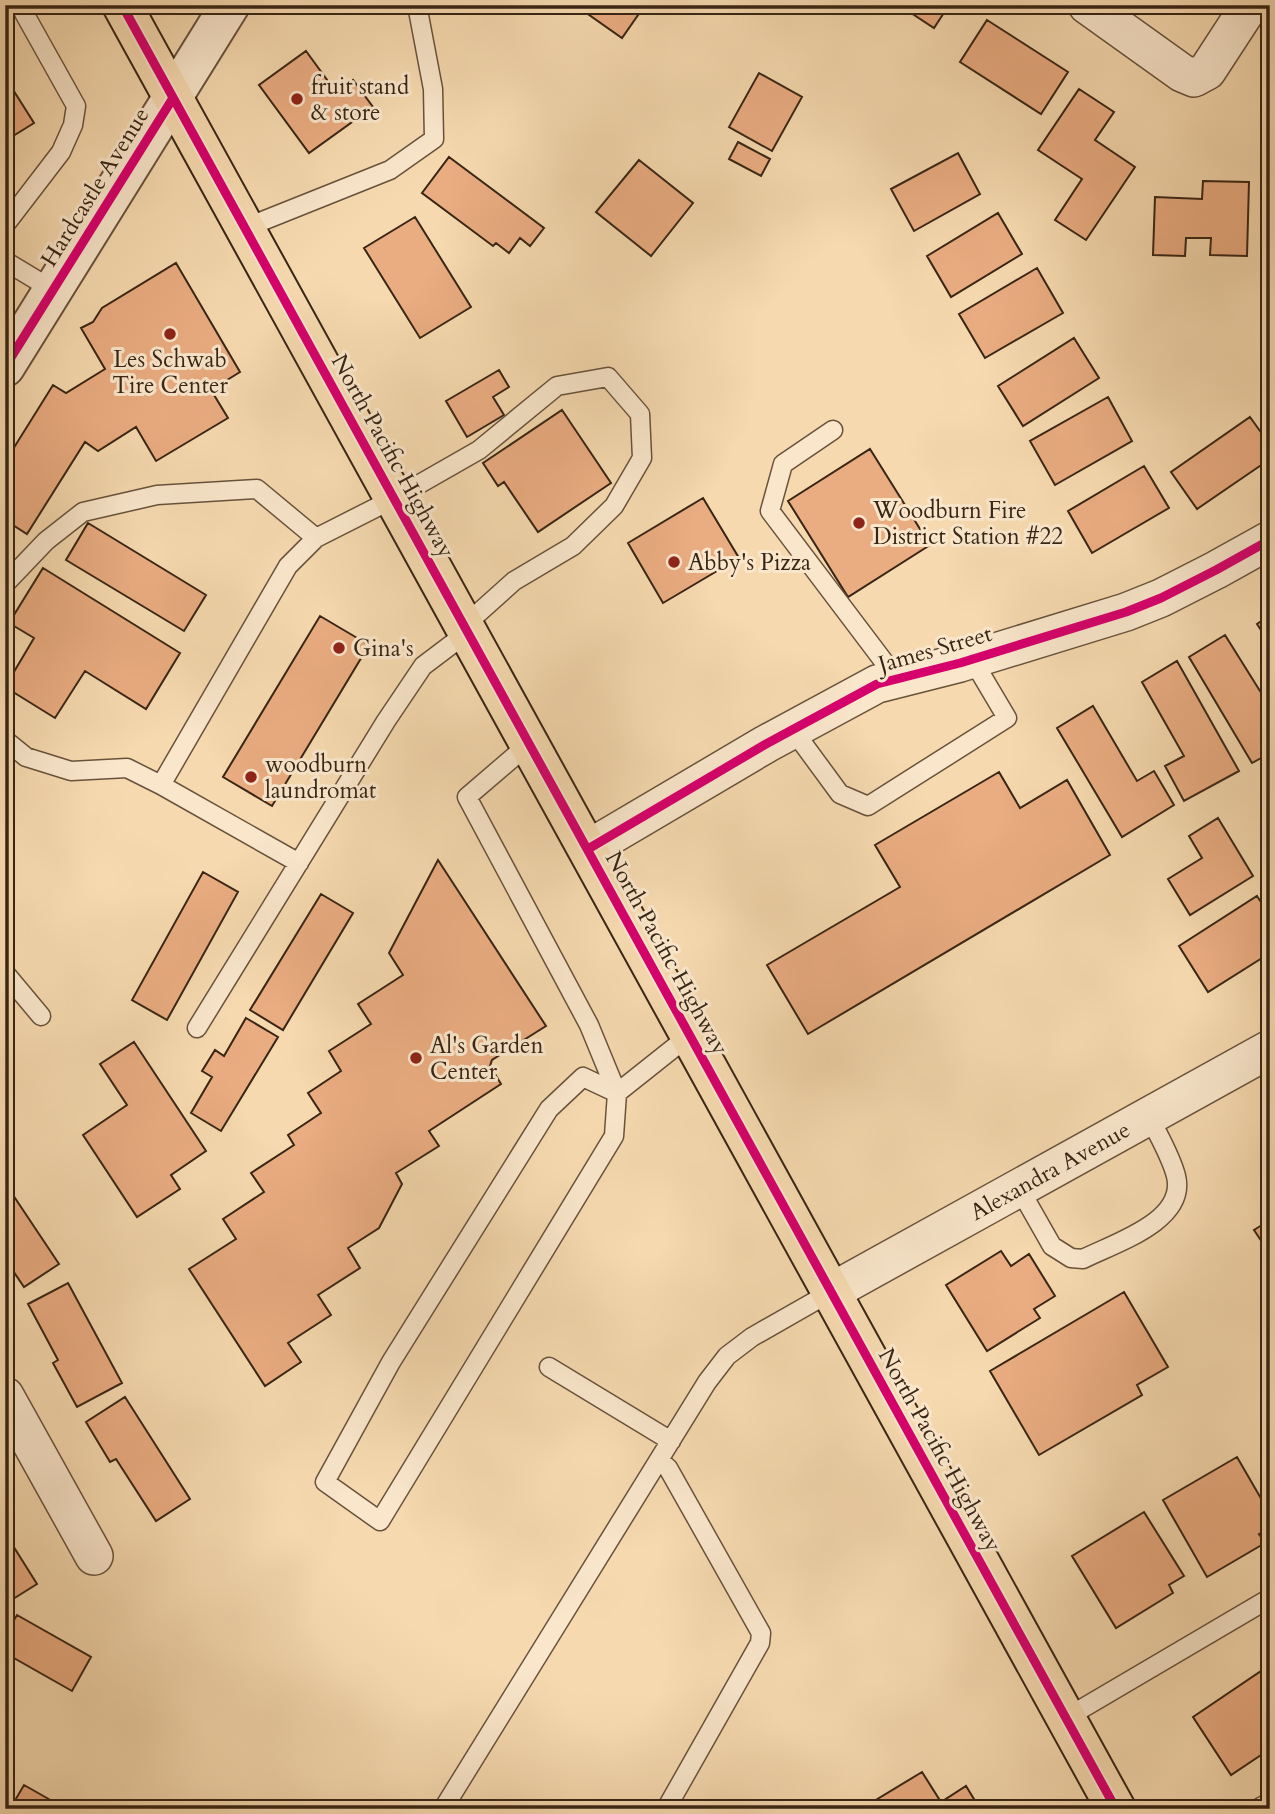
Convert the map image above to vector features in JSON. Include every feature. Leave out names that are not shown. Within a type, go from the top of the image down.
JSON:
[{"type":"main road","name":"North Pacific Highway","points":[[122,5],[1116,1809]]},
{"type":"street","name":"Hardcastle Avenue","points":[[5,367],[230,5]]},
{"type":"street","points":[[1087,5],[1182,73],[1194,78],[1207,71],[1250,5]]},
{"type":"street","name":"James Street","points":[[588,849],[877,684],[972,659],[1126,612],[1161,598],[1270,540]]},
{"type":"street","name":"Alexandra Avenue","points":[[831,1292],[1270,1049]]},
{"type":"street","points":[[5,1396],[94,1556]]},
{"type":"lane","points":[[245,228],[390,170],[434,139],[433,89],[417,5]]},
{"type":"lane","points":[[5,225],[61,152],[74,125],[76,106],[28,8]]},
{"type":"lane","points":[[5,261],[53,290]]},
{"type":"lane","points":[[161,785],[288,566],[316,538],[395,498],[479,450],[558,386],[608,377],[640,414],[642,458],[614,506],[573,546],[514,581],[467,629],[423,666],[386,721],[197,1028]]},
{"type":"lane","points":[[833,430],[783,464],[770,511],[897,679]]},
{"type":"lane","points":[[5,584],[46,541],[83,512],[157,495],[257,489],[316,538]]},
{"type":"lane","points":[[793,730],[840,794],[868,806],[1007,718],[972,659]]},
{"type":"lane","points":[[5,740],[26,757],[71,771],[127,768],[299,863]]},
{"type":"lane","points":[[530,743],[467,797],[589,1025],[617,1093],[614,1136],[380,1521],[325,1482],[364,1410],[550,1110],[583,1077],[617,1093]]},
{"type":"lane","points":[[5,973],[41,1016]]},
{"type":"lane","points":[[617,1093],[690,1035]]},
{"type":"lane","points":[[1019,1188],[1052,1246],[1071,1258],[1083,1259],[1151,1225],[1166,1215],[1178,1195],[1176,1175],[1149,1116]]},
{"type":"lane","points":[[443,1809],[707,1382],[727,1356],[752,1337],[831,1292]]},
{"type":"lane","points":[[549,1367],[671,1441]]},
{"type":"lane","points":[[659,1460],[668,1468],[761,1633],[760,1643],[666,1809]]},
{"type":"lane","points":[[1066,1718],[1270,1598]]},
{"type":"lane","points":[[1257,1809],[1270,1802]]},
{"type":"building","points":[[575,5],[645,5],[622,38]]},
{"type":"building","points":[[899,5],[949,5],[934,28]]},
{"type":"building","points":[[987,20],[1068,72],[1041,114],[960,62]]},
{"type":"building","points":[[306,51],[336,92],[353,80],[373,107],[309,153],[259,85]]},
{"type":"building","points":[[759,73],[802,97],[772,151],[729,127]]},
{"type":"building","points":[[5,77],[34,123],[5,141]]},
{"type":"building","points":[[1079,89],[1114,112],[1095,140],[1135,167],[1086,240],[1055,220],[1082,179],[1038,150]]},
{"type":"building","points":[[738,142],[770,159],[761,176],[729,159]]},
{"type":"building","points":[[958,153],[980,194],[914,231],[891,189]]},
{"type":"building","points":[[449,157],[544,228],[530,246],[520,238],[509,253],[496,243],[493,246],[422,193]]},
{"type":"building","points":[[639,160],[693,203],[651,256],[596,212]]},
{"type":"building","points":[[1203,181],[1249,182],[1247,256],[1210,255],[1211,238],[1186,238],[1185,256],[1153,255],[1155,197],[1202,199]]},
{"type":"building","points":[[998,213],[1022,254],[951,297],[927,256]]},
{"type":"building","points":[[415,217],[471,307],[420,338],[364,248]]},
{"type":"building","points":[[176,263],[240,372],[211,390],[228,418],[156,461],[136,427],[98,451],[85,442],[27,534],[5,520],[5,462],[53,385],[66,393],[105,369],[81,328],[93,322],[102,308]]},
{"type":"building","points":[[1037,268],[1063,313],[985,358],[959,314]]},
{"type":"building","points":[[1074,338],[1099,378],[1023,426],[998,386]]},
{"type":"building","points":[[499,370],[509,387],[493,397],[504,415],[467,437],[446,401]]},
{"type":"building","points":[[1108,397],[1132,441],[1055,485],[1030,441]]},
{"type":"building","points":[[562,410],[611,483],[538,532],[504,482],[498,486],[483,463]]},
{"type":"building","points":[[1250,417],[1270,445],[1270,459],[1197,509],[1171,472]]},
{"type":"building","name":"Woodburn Fire District Station #22","points":[[870,449],[930,545],[848,597],[788,501]]},
{"type":"building","points":[[1144,466],[1169,508],[1092,553],[1068,511]]},
{"type":"building","points":[[703,498],[739,558],[663,603],[628,543]]},
{"type":"building","points":[[88,523],[206,595],[184,631],[66,560]]},
{"type":"building","points":[[43,568],[180,653],[146,709],[85,671],[55,718],[5,687],[34,638],[9,623]]},
{"type":"building","points":[[1270,615],[1270,644],[1257,624]]},
{"type":"building","points":[[320,616],[369,645],[272,806],[223,777]]},
{"type":"building","points":[[1225,635],[1270,707],[1270,753],[1252,763],[1189,657]]},
{"type":"building","points":[[1177,661],[1239,771],[1184,801],[1165,766],[1184,756],[1142,682]]},
{"type":"building","points":[[1093,706],[1137,781],[1154,771],[1174,805],[1122,837],[1057,728]]},
{"type":"building","points":[[999,772],[1020,808],[1067,780],[1110,855],[808,1034],[767,965],[900,887],[875,845]]},
{"type":"building","points":[[1218,818],[1253,876],[1190,915],[1168,879],[1202,858],[1189,836]]},
{"type":"building","points":[[438,860],[546,1026],[492,1060],[490,1066],[501,1084],[429,1131],[439,1146],[396,1173],[402,1184],[379,1228],[348,1248],[360,1268],[318,1295],[331,1315],[288,1343],[301,1362],[265,1386],[189,1269],[236,1239],[223,1219],[264,1192],[251,1173],[294,1145],[288,1135],[321,1113],[308,1093],[341,1071],[329,1051],[371,1024],[358,1004],[403,975],[389,953]]},
{"type":"building","points":[[203,872],[238,892],[167,1020],[132,1000]]},
{"type":"building","points":[[321,894],[353,913],[283,1030],[250,1010]]},
{"type":"building","points":[[1257,896],[1270,916],[1270,953],[1208,992],[1179,946]]},
{"type":"building","points":[[246,1018],[278,1037],[221,1131],[191,1113],[212,1077],[202,1071],[215,1050],[224,1056]]},
{"type":"building","points":[[134,1042],[206,1151],[171,1175],[180,1189],[137,1217],[83,1135],[127,1105],[100,1064]]},
{"type":"building","points":[[5,1183],[59,1264],[24,1287],[5,1259]]},
{"type":"building","points":[[1270,1220],[1270,1254],[1254,1230]]},
{"type":"building","points":[[1001,1251],[1011,1266],[1029,1254],[1055,1296],[1034,1309],[1040,1318],[987,1351],[946,1285]]},
{"type":"building","points":[[68,1283],[122,1383],[77,1407],[53,1363],[58,1360],[28,1304]]},
{"type":"building","points":[[1124,1292],[1168,1367],[1137,1385],[1142,1395],[1039,1455],[990,1371]]},
{"type":"building","points":[[125,1397],[190,1499],[156,1521],[116,1459],[110,1462],[86,1422]]},
{"type":"building","points":[[1237,1457],[1270,1514],[1270,1528],[1259,1534],[1265,1543],[1207,1577],[1163,1500]]},
{"type":"building","points":[[1144,1512],[1184,1576],[1169,1585],[1173,1593],[1116,1628],[1072,1556]]},
{"type":"building","points":[[5,1533],[37,1584],[5,1604]]},
{"type":"building","points":[[17,1615],[91,1657],[72,1691],[5,1653],[5,1635]]},
{"type":"building","points":[[1270,1665],[1270,1749],[1231,1775],[1193,1717]]},
{"type":"building","points":[[922,1772],[941,1802],[966,1786],[980,1809],[861,1809]]},
{"type":"building","points":[[24,1785],[61,1806],[59,1809],[10,1809]]},
{"type":"cycle path","points":[[122,5],[1116,1809]]},
{"type":"cycle path","points":[[5,367],[173,98]]},
{"type":"cycle path","points":[[588,849],[766,744],[877,684],[960,663],[1126,612],[1161,598],[1270,540]]},
{"type":"place","name":"fruit stand & store","points":[[297,99]]},
{"type":"place","name":"Les Schwab Tire Center","points":[[170,334]]},
{"type":"place","name":"Woodburn Fire District Station #22","points":[[859,523]]},
{"type":"place","name":"Abby's Pizza","points":[[674,562]]},
{"type":"place","name":"Gina's","points":[[339,648]]},
{"type":"place","name":"woodburn laundromat","points":[[251,777]]},
{"type":"place","name":"Al's Garden Center","points":[[416,1058]]}]
